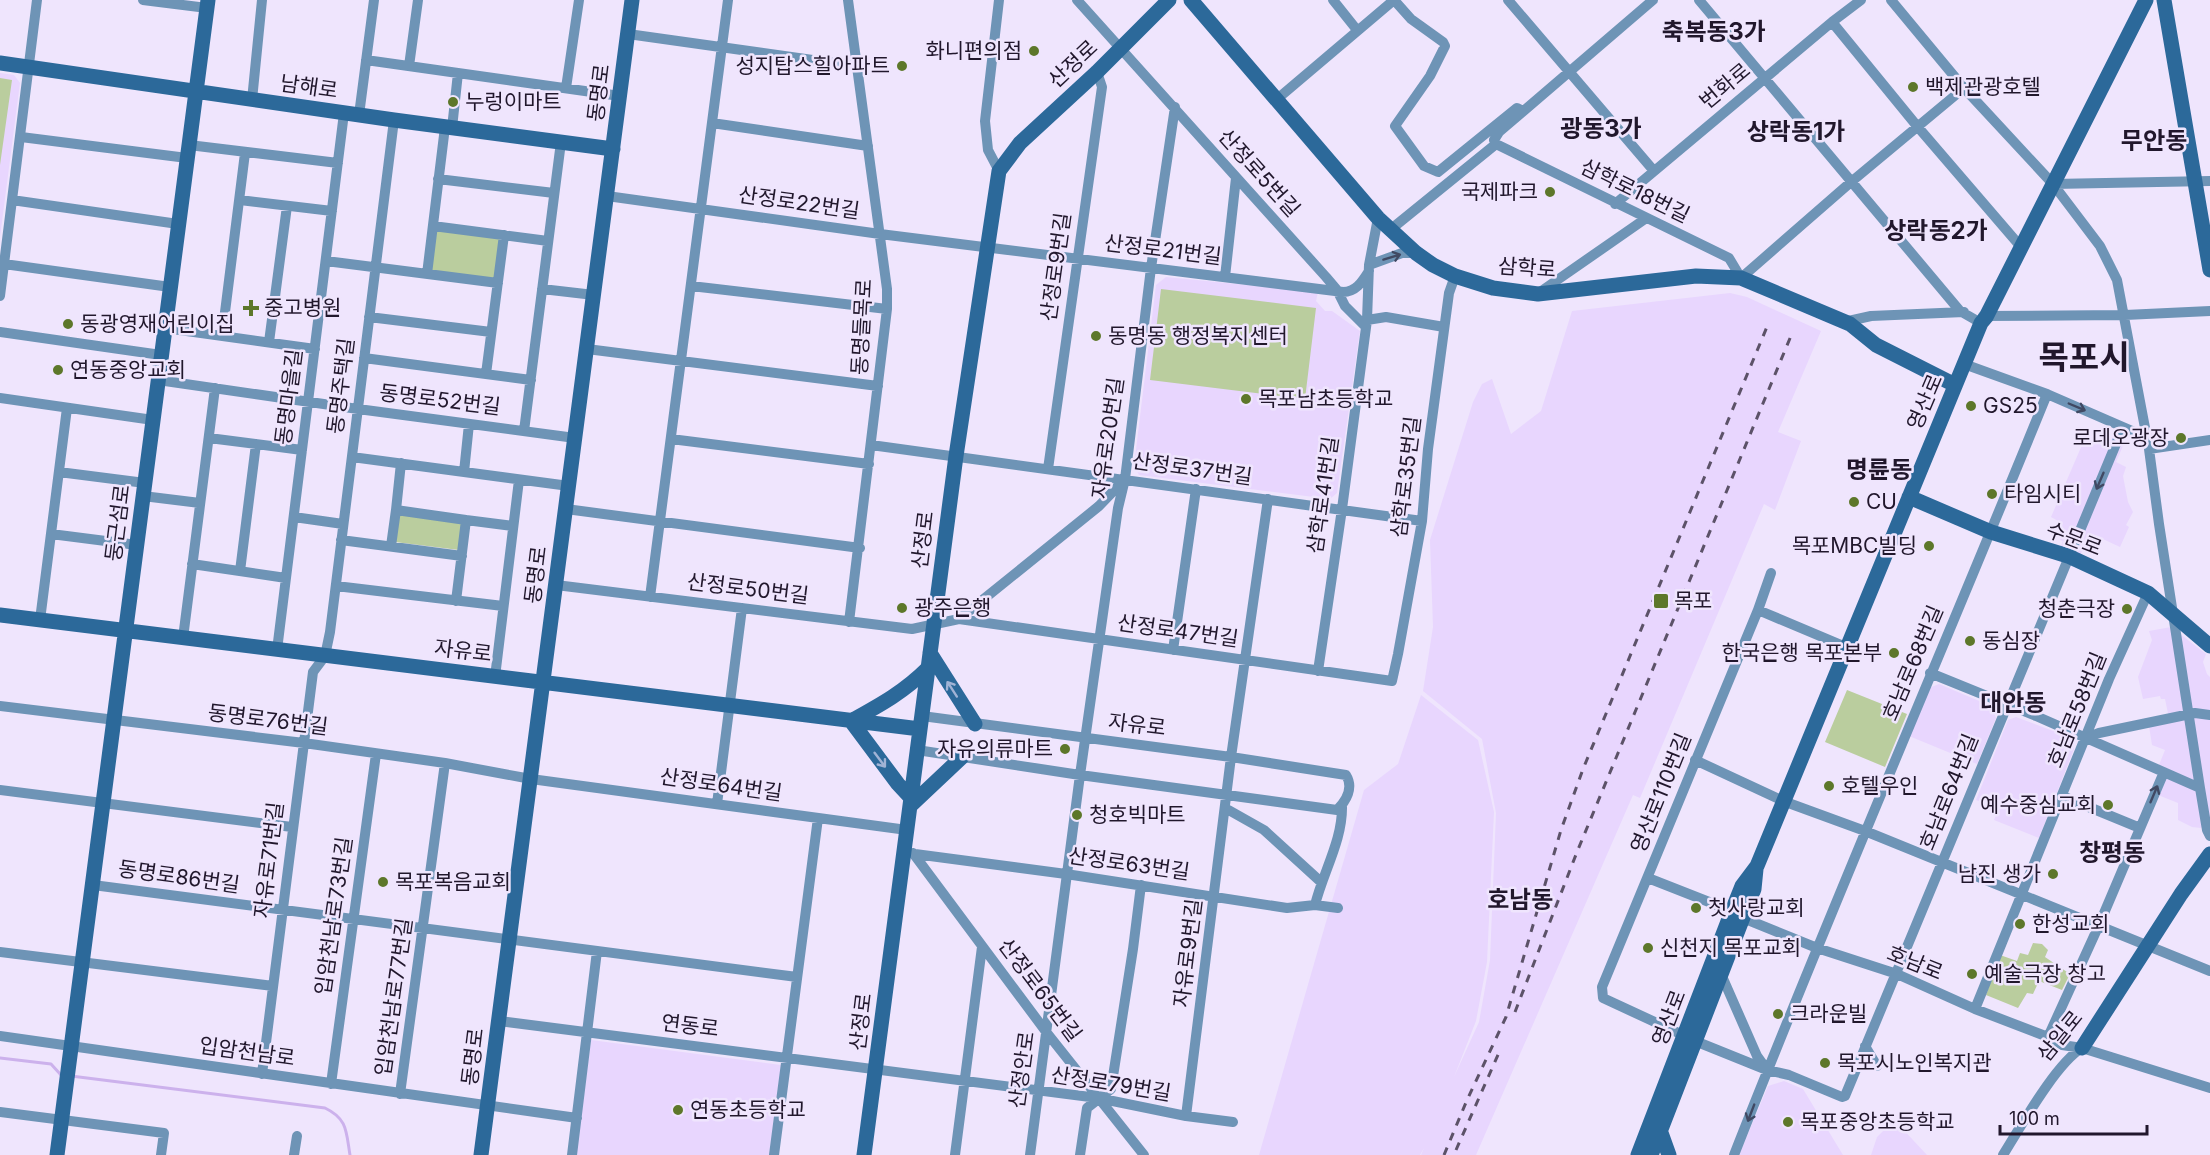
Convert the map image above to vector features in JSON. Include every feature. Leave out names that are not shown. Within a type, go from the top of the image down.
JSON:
[{"type":"street","points":[[0,296],[37,0]]},
{"type":"street","points":[[143,0],[207,4]]},
{"type":"street","points":[[252,100],[262,0]]},
{"type":"street","name":"동명마을길","points":[[277,650],[338,163],[366,60],[374,0]]},
{"type":"street","points":[[409,66],[418,0]]},
{"type":"street","points":[[566,88],[579,0]]},
{"type":"street","name":"동명로","points":[[481,1155],[632,0]]},
{"type":"street","points":[[650,597],[728,0]]},
{"type":"street","name":"동명들목로","points":[[848,0],[855,66],[887,289],[887,309],[860,548],[849,622]]},
{"type":"street","points":[[999,0],[985,115],[988,150],[999,171]]},
{"type":"street","name":"산정로5번길","points":[[1077,0],[1336,290],[1345,306],[1366,323]]},
{"type":"street","name":"산정로","points":[[864,1155],[910,853],[907,830],[910,802],[956,456],[999,171],[1020,143],[1097,72],[1169,0]]},
{"type":"street","name":"삼학로","points":[[1191,0],[1378,218],[1416,253],[1433,265],[1455,276],[1493,288],[1538,294],[1696,276],[1742,278],[1850,324],[1876,345],[1955,385]]},
{"type":"street","points":[[1333,0],[1357,30]]},
{"type":"street","points":[[1276,100],[1394,0],[1411,19],[1443,42],[1445,46],[1430,76],[1395,126],[1424,166],[1437,172],[1517,108],[1523,111]]},
{"type":"street","points":[[1508,0],[1654,171]]},
{"type":"street","points":[[1390,230],[1496,144],[1494,140],[1499,132],[1653,0]]},
{"type":"street","points":[[1699,0],[1960,311]]},
{"type":"street","name":"번화로","points":[[1615,204],[1861,0]]},
{"type":"street","points":[[1891,0],[1964,87],[2053,184],[2100,246],[2117,280],[2149,449],[2172,613],[2207,830],[2210,836]]},
{"type":"street","name":"영산로","points":[[1651,1155],[1690,1038],[1737,914],[1754,889],[1757,866],[1783,801],[1964,364],[1983,320],[2146,0]]},
{"type":"street","points":[[2164,0],[2203,181],[2210,270]]},
{"type":"street","name":"둥근섬로","points":[[62,1120],[207,4]]},
{"type":"street","points":[[1832,22],[1917,126],[2021,247]]},
{"type":"street","points":[[628,34],[855,66]]},
{"type":"street","points":[[366,60],[620,96]]},
{"type":"street","name":"남해로","points":[[0,63],[613,149]]},
{"type":"street","name":"산정로9번길","points":[[1048,469],[1102,87],[1097,72]]},
{"type":"street","points":[[427,274],[438,179],[458,73]]},
{"type":"street","points":[[1742,278],[1964,87]]},
{"type":"street","name":"자유로20번길","points":[[1080,775],[1118,508],[1125,479],[1174,106]]},
{"type":"street","name":"동명주택길","points":[[325,656],[336,586],[394,120]]},
{"type":"street","points":[[712,123],[868,146]]},
{"type":"street","points":[[21,137],[188,152],[245,153],[338,163]]},
{"type":"street","points":[[524,431],[561,142]]},
{"type":"street","name":"삼학로18번길","points":[[1496,144],[1645,219],[1729,258],[1742,278]]},
{"type":"street","points":[[222,336],[245,153]]},
{"type":"street","points":[[1225,277],[1236,178]]},
{"type":"street","points":[[438,179],[554,193]]},
{"type":"street","points":[[2053,184],[2203,181]]},
{"type":"street","name":"산정로22번길","points":[[607,196],[986,248]]},
{"type":"street","points":[[12,200],[178,224]]},
{"type":"street","points":[[240,200],[332,211]]},
{"type":"street","points":[[269,342],[287,206]]},
{"type":"street","name":"삼학로41번길","points":[[1318,670],[1342,509],[1366,323],[1369,268],[1378,218]]},
{"type":"street","points":[[1538,294],[1645,219]]},
{"type":"street","points":[[433,226],[548,241]]},
{"type":"street","points":[[486,374],[504,235]]},
{"type":"street","name":"산정로21번길","points":[[986,248],[1336,290]]},
{"type":"street","points":[[1336,290],[1352,291],[1360,284],[1369,268],[1402,253],[1416,253]]},
{"type":"street","points":[[326,261],[498,283]]},
{"type":"street","points":[[4,264],[170,287]]},
{"type":"street","name":"삼학로35번길","points":[[1392,681],[1422,521],[1428,449],[1444,327],[1449,293],[1455,276]]},
{"type":"street","points":[[691,286],[887,309]]},
{"type":"street","points":[[542,289],[594,295]]},
{"type":"street","points":[[1844,322],[1871,316],[1960,311],[1983,320],[2210,311]]},
{"type":"street","points":[[369,317],[491,332]]},
{"type":"street","points":[[1366,323],[1386,317],[1444,327]]},
{"type":"street","points":[[165,328],[315,349]]},
{"type":"street","points":[[0,332],[161,355]]},
{"type":"street","points":[[587,349],[878,386]]},
{"type":"street","points":[[364,358],[531,380]]},
{"type":"street","points":[[1964,364],[2047,394],[2146,437]]},
{"type":"street","name":"동명로52번길","points":[[158,380],[575,438]]},
{"type":"street","points":[[183,638],[215,388]]},
{"type":"street","name":"호남로68번길","points":[[1734,1155],[1865,831],[2047,394]]},
{"type":"street","points":[[0,398],[153,420]]},
{"type":"street","points":[[40,620],[67,408]]},
{"type":"street","points":[[464,472],[469,424]]},
{"type":"street","name":"호남로64번길","points":[[1767,1070],[1789,1075],[1842,1097],[1845,1096],[2123,427]]},
{"type":"street","points":[[209,438],[302,450]]},
{"type":"street","points":[[671,439],[869,464]]},
{"type":"street","points":[[2149,449],[2210,440]]},
{"type":"street","points":[[240,571],[256,444]]},
{"type":"street","name":"산정로37번길","points":[[871,445],[1422,521]]},
{"type":"street","points":[[352,457],[569,486]]},
{"type":"street","points":[[391,546],[401,463]]},
{"type":"street","points":[[60,472],[200,503]]},
{"type":"street","points":[[959,619],[1099,506],[1125,479]]},
{"type":"street","points":[[495,676],[519,480]]},
{"type":"street","points":[[1173,650],[1196,489]]},
{"type":"street","name":"수문로","points":[[1909,497],[1991,532],[2068,556],[2148,592],[2210,646]]},
{"type":"street","name":"자유로9번길","points":[[1186,1116],[1226,794],[1268,499]]},
{"type":"street","points":[[566,509],[860,548]]},
{"type":"street","points":[[396,510],[513,526]]},
{"type":"street","points":[[294,517],[343,524]]},
{"type":"street","points":[[456,600],[466,520]]},
{"type":"street","points":[[51,534],[137,546]]},
{"type":"street","points":[[341,540],[462,556]]},
{"type":"street","points":[[192,564],[286,578]]},
{"type":"street","name":"영산로110번길","points":[[1690,1038],[1603,998],[1604,982],[1758,610],[1771,573]]},
{"type":"street","name":"산정로50번길","points":[[556,585],[912,629],[959,619]]},
{"type":"street","points":[[336,586],[503,606]]},
{"type":"street","name":"호남로58번길","points":[[1975,1009],[2109,679],[2148,592]]},
{"type":"street","points":[[717,804],[742,608]]},
{"type":"street","points":[[1758,610],[1846,647]]},
{"type":"street","name":"자유로","points":[[0,615],[851,721],[975,724],[1231,758],[1346,776],[1349,781],[1346,801],[1339,807]]},
{"type":"street","name":"산정로47번길","points":[[959,619],[1392,681]]},
{"type":"street","name":"자유로71번길","points":[[262,1074],[313,672],[325,656]]},
{"type":"street","points":[[962,757],[910,802],[851,721],[911,686],[929,661],[975,724]]},
{"type":"street","points":[[1930,673],[2200,788]]},
{"type":"street","name":"동명로76번길","points":[[0,706],[304,743],[445,763],[531,779]]},
{"type":"street","points":[[2086,738],[2109,730],[2195,713],[2210,715]]},
{"type":"street","points":[[917,750],[1080,775],[1339,807],[1342,817],[1330,864],[1321,882],[1315,905]]},
{"type":"street","name":"입암천남로73번길","points":[[331,1084],[376,754]]},
{"type":"street","points":[[1695,760],[1783,801],[1865,831],[2210,971]]},
{"type":"street","name":"입암천남로77번길","points":[[400,1094],[445,763]]},
{"type":"street","points":[[2048,1037],[2099,925],[2164,772]]},
{"type":"street","name":"산정안로","points":[[1030,1155],[1080,775]]},
{"type":"street","name":"산정로64번길","points":[[531,779],[907,830]]},
{"type":"street","points":[[0,790],[292,827]]},
{"type":"street","points":[[2062,796],[2140,828]]},
{"type":"street","points":[[1225,808],[1264,830],[1321,882]]},
{"type":"street","points":[[774,1155],[818,818]]},
{"type":"street","name":"산정로63번길","points":[[910,853],[1287,908],[1315,905],[1338,908]]},
{"type":"street","name":"산정로65번길","points":[[910,853],[1047,1033],[1144,1155]]},
{"type":"street","name":"삼일로","points":[[2003,1155],[2054,1077],[2082,1048],[2181,894],[2210,854]]},
{"type":"street","name":"호남로","points":[[1648,878],[1817,948],[1896,974],[1975,1009],[2048,1037],[2062,1045],[2082,1048],[2210,1088]]},
{"type":"street","name":"동명로86번길","points":[[93,885],[797,977]]},
{"type":"street","points":[[1080,1155],[1087,1108],[1111,1089],[1141,885]]},
{"type":"street","name":"영산로","points":[[1638,1155],[1721,974],[1737,914]]},
{"type":"street","points":[[955,1155],[982,946]]},
{"type":"street","points":[[572,1155],[597,951]]},
{"type":"street","points":[[0,952],[273,986]]},
{"type":"street","points":[[1721,974],[1757,1056],[1767,1070]]},
{"type":"street","name":"연동로","points":[[499,1021],[876,1070]]},
{"type":"street","name":"입암천남로","points":[[0,1036],[71,1049],[577,1118]]},
{"type":"street","points":[[1690,1038],[1767,1070]]},
{"type":"street","points":[[1865,1046],[1876,1066]]},
{"type":"street","name":"산정로79번길","points":[[876,1070],[1098,1098],[1186,1116],[1233,1122]]},
{"type":"street","points":[[0,1112],[164,1133],[161,1155]]},
{"type":"street","points":[[57,1155],[62,1120]]},
{"type":"street","points":[[1660,1130],[1669,1155]]},
{"type":"street","points":[[294,1155],[297,1136]]},
{"type":"shaded area","points":[[0,73],[14,75],[20,83],[0,237]]},
{"type":"shaded area","name":"목포남초등학교","points":[[1166,277],[1318,292],[1316,301],[1325,311],[1332,311],[1360,331],[1337,493],[1330,499],[1139,475],[1134,466],[1156,285]]},
{"type":"shaded area","points":[[1730,293],[1747,297],[1821,331],[1778,432],[1801,441],[1775,510],[1764,504],[1640,798],[1633,795],[1476,1155],[1421,1155],[1424,1148],[1420,1155],[1259,1155],[1364,790],[1398,764],[1421,695],[1478,740],[1494,812],[1487,962],[1476,1021],[1454,1077],[1479,1022],[1490,960],[1496,813],[1482,739],[1423,691],[1433,627],[1430,540],[1473,402],[1482,384],[1492,379],[1511,434],[1541,411],[1572,311]]},
{"type":"shaded area","points":[[2114,433],[2126,439],[2116,462],[2126,467],[2123,476],[2128,502],[2133,512],[2126,525],[2129,527],[2120,547],[2090,533],[2080,556],[2060,548],[2063,533],[2057,530],[2060,522],[2051,517],[2085,438],[2108,448]]},
{"type":"shaded area","points":[[2171,627],[2206,654],[2203,662],[2210,677],[2210,827],[2208,822],[2201,828],[2192,827],[2178,820],[2178,803],[2158,795],[2159,765],[2165,750],[2152,745],[2149,726],[2170,723],[2165,699],[2161,699],[2160,696],[2143,699],[2138,677],[2152,640],[2149,631]]},
{"type":"shaded area","points":[[1939,684],[1991,706],[1996,718],[1977,764],[1909,736],[1929,688]]},
{"type":"shaded area","points":[[2016,717],[2069,737],[2074,749],[2039,838],[1994,820],[1998,809],[1976,800],[2008,720]]},
{"type":"shaded area","name":"연동초등학교","points":[[591,1040],[781,1065],[769,1155],[576,1155]]},
{"type":"shaded area","name":"목포중앙초등학교","points":[[1784,1081],[1803,1089],[1843,1155],[1739,1155],[1768,1086]]},
{"type":"shaded area","name":"목포중앙초등학교","points":[[1889,1125],[1899,1125],[1927,1155],[1871,1155],[1877,1137]]},
{"type":"green space","points":[[0,78],[12,80],[0,165]]},
{"type":"green space","points":[[435,229],[500,237],[495,279],[430,271]]},
{"type":"green space","points":[[1161,289],[1316,308],[1305,399],[1150,380]]},
{"type":"green space","points":[[398,514],[463,522],[459,550],[395,542]]},
{"type":"green space","points":[[1847,690],[1907,714],[1885,767],[1825,742]]},
{"type":"green space","points":[[2033,943],[2042,944],[2048,950],[2045,957],[2070,974],[2062,990],[2039,981],[2033,994],[2027,993],[2018,1008],[1986,995],[2000,955],[2017,961],[2020,953],[2028,955]]},
{"type":"waterway","points":[[0,1058],[51,1064],[61,1075]]},
{"type":"waterway","points":[[71,1076],[325,1108],[333,1112],[345,1127],[350,1155]]},
{"type":"railway","points":[[1444,1155],[1506,1017],[1561,830],[1583,769],[1769,322]]},
{"type":"railway","points":[[1515,1012],[1577,852],[1793,331]]},
{"type":"railway","points":[[1456,1150],[1501,1048]]},
{"type":"place","name":"화니편의점","points":[[1034,51]]},
{"type":"place","name":"성지탑스힐아파트","points":[[902,66]]},
{"type":"place","name":"백제관광호텔","points":[[1913,87]]},
{"type":"place","name":"누렁이마트","points":[[453,102]]},
{"type":"place","name":"국제파크","points":[[1550,192]]},
{"type":"place","name":"중고병원","points":[[251,308]]},
{"type":"place","name":"동광영재어린이집","points":[[68,324]]},
{"type":"place","name":"동명동 행정복지센터","points":[[1096,336]]},
{"type":"place","name":"연동중앙교회","points":[[58,370]]},
{"type":"place","name":"목포남초등학교","points":[[1246,399]]},
{"type":"place","name":"GS25","points":[[1971,406]]},
{"type":"place","name":"로데오광장","points":[[2181,438]]},
{"type":"place","name":"타임시티","points":[[1992,494]]},
{"type":"place","name":"CU","points":[[1854,502]]},
{"type":"place","name":"목포MBC빌딩","points":[[1929,546]]},
{"type":"place","name":"목포","points":[[1661,601]]},
{"type":"place","name":"광주은행","points":[[902,608]]},
{"type":"place","name":"청춘극장","points":[[2127,609]]},
{"type":"place","name":"동심장","points":[[1970,641]]},
{"type":"place","name":"한국은행 목포본부","points":[[1894,653]]},
{"type":"place","name":"자유의류마트","points":[[1065,749]]},
{"type":"place","name":"호텔우인","points":[[1829,786]]},
{"type":"place","name":"예수중심교회","points":[[2108,805]]},
{"type":"place","name":"청호빅마트","points":[[1077,815]]},
{"type":"place","name":"남진 생가","points":[[2053,874]]},
{"type":"place","name":"목포복음교회","points":[[383,882]]},
{"type":"place","name":"첫사랑교회","points":[[1696,908]]},
{"type":"place","name":"한성교회","points":[[2020,924]]},
{"type":"place","name":"신천지 목포교회","points":[[1648,948]]},
{"type":"place","name":"예술극장 창고","points":[[1972,974]]},
{"type":"place","name":"크라운빌","points":[[1778,1014]]},
{"type":"place","name":"목포시노인복지관","points":[[1825,1063]]},
{"type":"place","name":"연동초등학교","points":[[678,1110]]},
{"type":"place","name":"목포중앙초등학교","points":[[1788,1122]]},
{"type":"district","name":"축복동3가","points":[[1714,32]]},
{"type":"district","name":"광동3가","points":[[1601,129]]},
{"type":"district","name":"상락동1가","points":[[1796,132]]},
{"type":"district","name":"무안동","points":[[2154,141]]},
{"type":"district","name":"상락동2가","points":[[1936,231]]},
{"type":"district","name":"목포시","points":[[2084,357]]},
{"type":"district","name":"명륜동","points":[[1879,470]]},
{"type":"district","name":"대안동","points":[[2013,703]]},
{"type":"district","name":"창평동","points":[[2112,853]]},
{"type":"district","name":"호남동","points":[[1520,900]]}]
